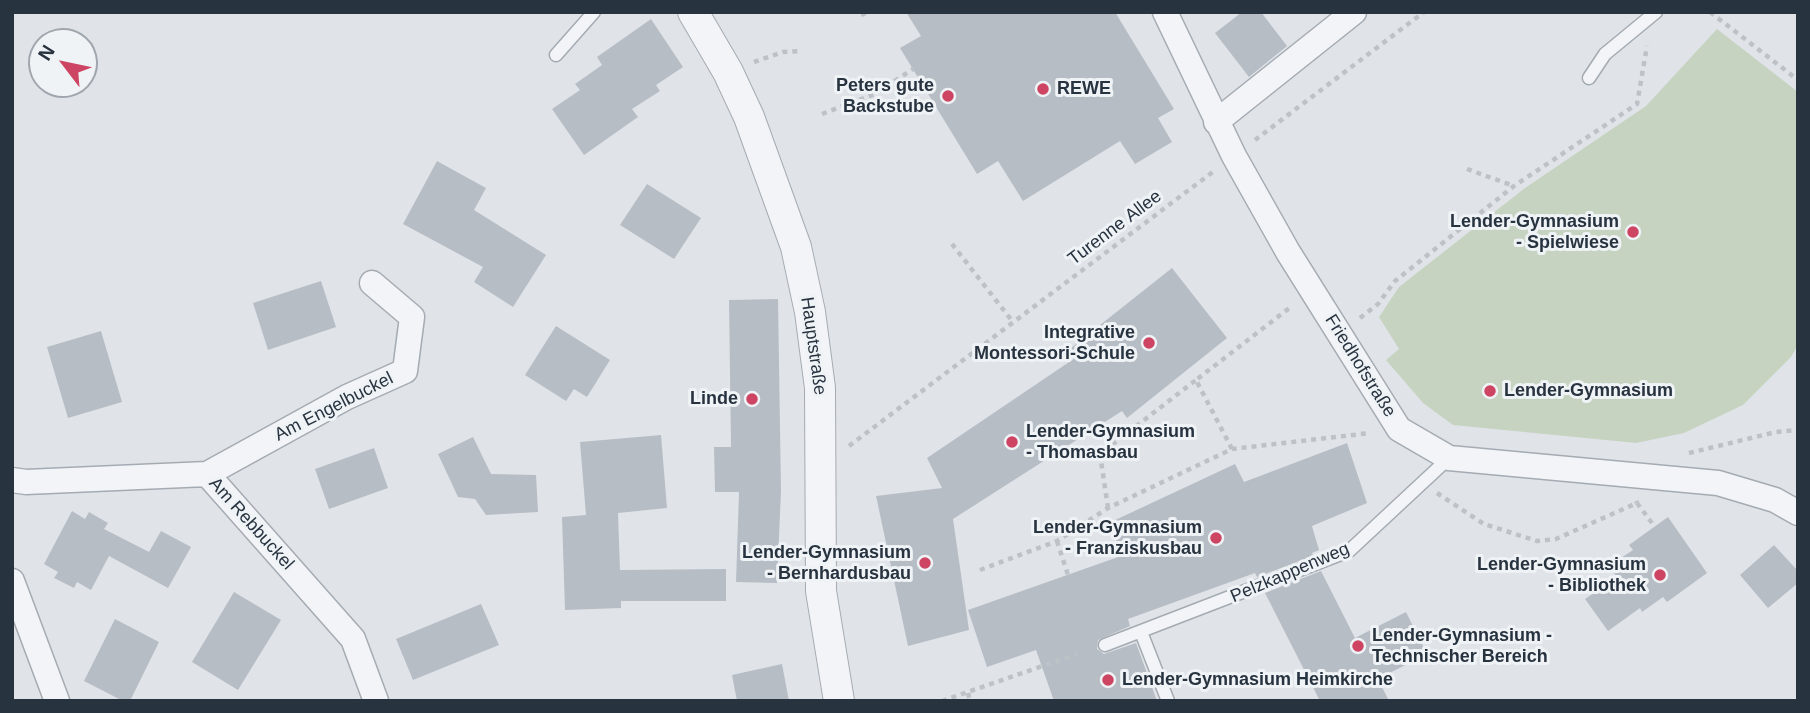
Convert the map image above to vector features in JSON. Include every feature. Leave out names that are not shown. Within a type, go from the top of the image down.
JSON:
[{"type":"street","name":"Hauptstraße","points":[[693,12],[702,24],[750,117],[796,247],[810,312],[820,388],[821,591],[839,701]]},
{"type":"street","name":"Friedhofstraße","points":[[1165,12],[1234,156],[1312,290],[1399,429],[1449,458],[1718,483],[1775,500],[1798,513]]},
{"type":"street","points":[[1216,122],[1354,12]]},
{"type":"street","name":"Am Engelbuckel","points":[[207,474],[347,397],[405,371],[412,317],[372,283]]},
{"type":"street","name":"Am Rebbuckel","points":[[12,481],[207,474],[353,639],[376,701]]},
{"type":"street","points":[[12,581],[57,701]]},
{"type":"lane","points":[[556,55],[594,12]]},
{"type":"lane","points":[[1589,78],[1605,54],[1654,14]]},
{"type":"lane","name":"Pelzkappenweg","points":[[1105,645],[1349,551],[1449,458]]},
{"type":"lane","points":[[1142,632],[1168,701]]},
{"type":"path","points":[[862,15],[868,12]]},
{"type":"path","name":"Turenne Allee","points":[[822,466],[1424,12]]},
{"type":"path","points":[[1710,12],[1798,80]]},
{"type":"path","points":[[1339,333],[1378,304],[1395,281],[1514,187],[1637,104],[1654,14]]},
{"type":"path","points":[[728,72],[783,52],[801,51]]},
{"type":"path","points":[[822,114],[875,94],[913,69]]},
{"type":"path","points":[[1467,169],[1514,187]]},
{"type":"path","points":[[952,244],[1013,322]]},
{"type":"path","points":[[1108,508],[1100,454],[1312,290]]},
{"type":"path","points":[[1196,380],[1232,449]]},
{"type":"path","points":[[980,570],[1057,541],[1108,508],[1232,449],[1399,429]]},
{"type":"path","points":[[1682,454],[1776,432],[1798,430]]},
{"type":"path","points":[[1625,475],[1637,503],[1652,523]]},
{"type":"path","points":[[1423,484],[1484,524],[1537,541],[1556,539],[1637,503]]},
{"type":"path","points":[[1057,541],[1068,575]]},
{"type":"path","points":[[942,701],[1077,654]]},
{"type":"path","points":[[968,693],[970,701]]},
{"type":"green space","name":"Lender-Gymnasium - Spielwiese","points":[[1717,29],[1798,92],[1798,345],[1791,357],[1743,405],[1684,433],[1636,443],[1453,425],[1423,403],[1386,360],[1399,349],[1379,317],[1399,287],[1525,188],[1646,106]]},
{"type":"building","name":"REWE","points":[[906,12],[1115,12],[1174,109],[1158,118],[1172,142],[1135,164],[1120,141],[1023,201],[998,161],[977,174],[900,48],[921,36]]},
{"type":"building","points":[[1242,12],[1261,12],[1287,46],[1249,77],[1215,33]]},
{"type":"building","points":[[651,19],[683,67],[656,85],[660,91],[632,109],[638,117],[584,155],[552,109],[580,90],[575,84],[602,65],[597,57]]},
{"type":"building","points":[[437,161],[486,188],[474,210],[546,255],[513,307],[474,282],[483,267],[403,224]]},
{"type":"building","points":[[647,184],[701,218],[674,259],[620,225]]},
{"type":"building","points":[[1172,268],[1227,338],[1127,418],[1122,411],[953,519],[969,630],[908,646],[876,496],[942,488],[927,458],[1078,356],[1071,348]]},
{"type":"building","points":[[321,281],[336,327],[268,350],[253,303]]},
{"type":"building","points":[[778,299],[781,491],[777,583],[736,582],[739,492],[715,492],[714,447],[731,447],[729,300]]},
{"type":"building","points":[[556,326],[610,360],[587,397],[574,389],[566,401],[525,375]]},
{"type":"building","points":[[101,331],[122,402],[68,418],[47,347]]},
{"type":"building","points":[[661,435],[667,508],[618,513],[620,570],[726,569],[726,601],[621,601],[621,608],[565,610],[562,517],[586,515],[580,442]]},
{"type":"building","points":[[473,437],[491,474],[536,475],[538,512],[486,515],[475,499],[458,497],[438,454]]},
{"type":"building","points":[[1347,443],[1367,503],[1312,526],[1319,550],[1312,553],[1313,556],[1257,577],[1255,573],[1128,619],[1130,626],[1098,640],[1097,649],[1104,654],[1136,643],[1157,701],[1054,701],[1036,650],[987,667],[968,610],[1121,556],[1111,522],[1235,464],[1244,482]]},
{"type":"building","points":[[374,448],[388,488],[329,509],[315,469]]},
{"type":"building","points":[[72,511],[85,519],[89,512],[108,523],[104,529],[149,552],[161,531],[191,547],[168,588],[109,556],[91,590],[77,582],[74,588],[54,578],[58,572],[44,564]]},
{"type":"building","name":"Lender-Gymnasium - Bibliothek","points":[[1668,517],[1707,573],[1667,602],[1663,597],[1642,612],[1640,608],[1608,631],[1585,599],[1617,577],[1609,566],[1633,550],[1629,545]]},
{"type":"building","points":[[1774,545],[1798,571],[1798,583],[1768,608],[1740,575]]},
{"type":"building","name":"Lender-Gymnasium - Technischer Bereich","points":[[1321,571],[1355,638],[1406,612],[1427,654],[1378,679],[1389,701],[1320,701],[1265,593]]},
{"type":"building","points":[[234,592],[281,620],[238,690],[192,662]]},
{"type":"building","points":[[481,604],[499,645],[413,680],[396,639]]},
{"type":"building","points":[[115,619],[159,642],[130,701],[123,701],[84,681]]},
{"type":"building","points":[[782,664],[789,701],[737,701],[732,675]]},
{"type":"place","name":"REWE","points":[[1043,89]]},
{"type":"place","name":"Peters gute Backstube","points":[[948,96]]},
{"type":"place","name":"Lender-Gymnasium - Spielwiese","points":[[1633,232]]},
{"type":"place","name":"Integrative Montessori-Schule","points":[[1149,343]]},
{"type":"place","name":"Lender-Gymnasium","points":[[1490,391]]},
{"type":"place","name":"Linde","points":[[752,399]]},
{"type":"place","name":"Lender-Gymnasium - Thomasbau","points":[[1012,442]]},
{"type":"place","name":"Lender-Gymnasium - Franziskusbau","points":[[1216,538]]},
{"type":"place","name":"Lender-Gymnasium - Bernhardusbau","points":[[925,563]]},
{"type":"place","name":"Lender-Gymnasium - Bibliothek","points":[[1660,575]]},
{"type":"place","name":"Lender-Gymnasium - Technischer Bereich","points":[[1358,646]]},
{"type":"place","name":"Lender-Gymnasium Heimkirche","points":[[1108,680]]}]
